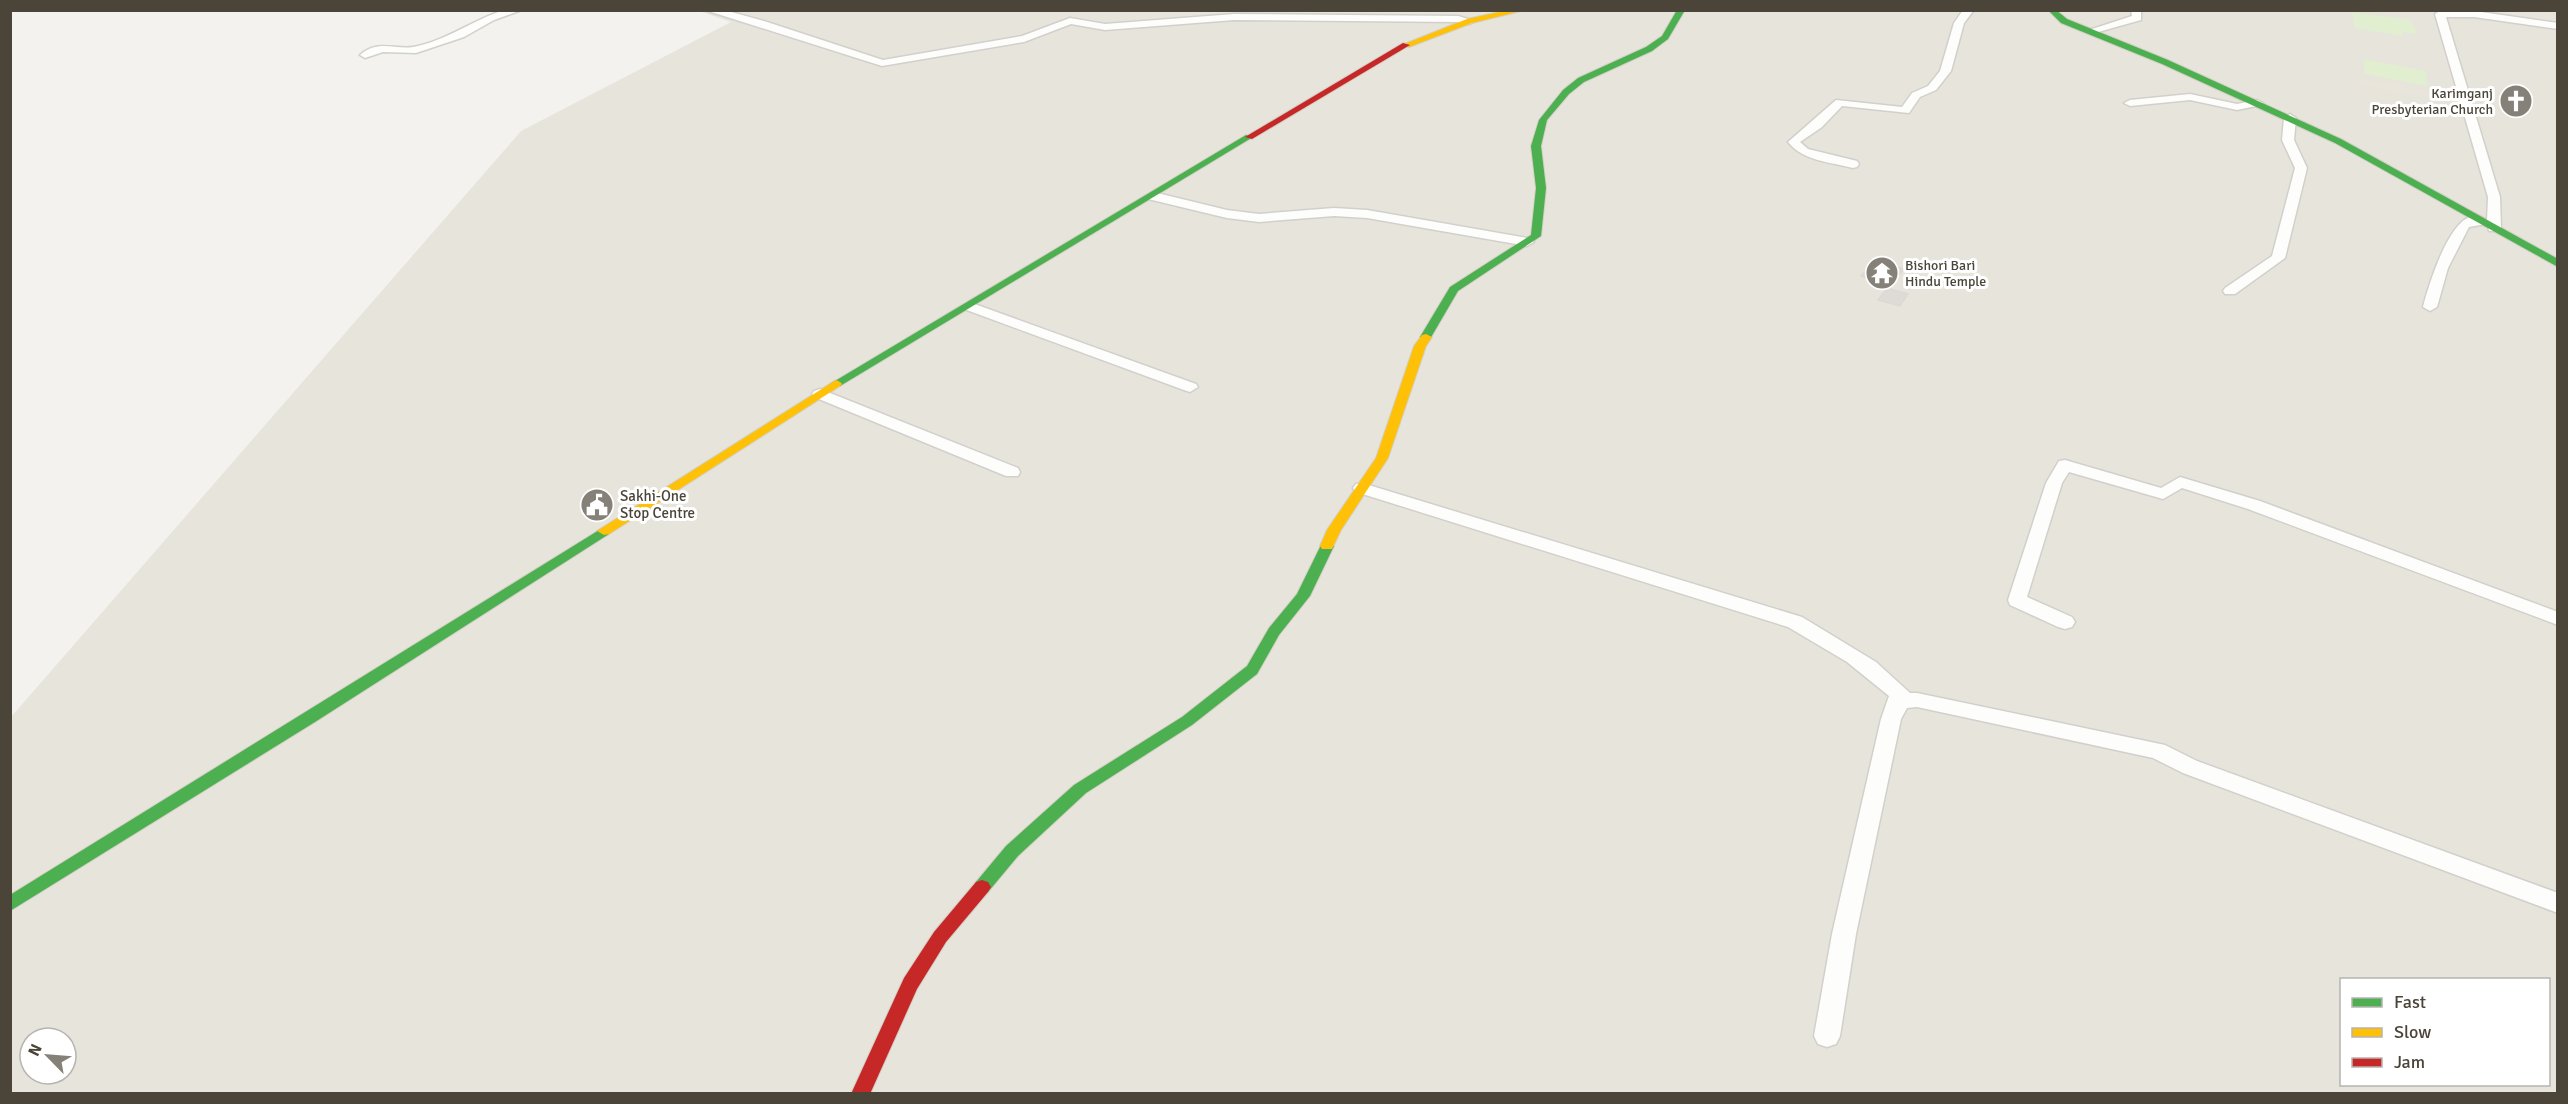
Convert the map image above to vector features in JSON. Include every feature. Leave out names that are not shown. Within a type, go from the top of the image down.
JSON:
[{"type":"main road","points":[[10,904],[310,718],[820,394],[1154,196],[1283,116],[1406,45],[1470,21],[1522,10]]},
{"type":"main road","points":[[860,1094],[909,984],[940,937],[1012,851],[1080,789],[1187,721],[1252,670],[1274,632],[1303,596],[1334,530],[1382,458],[1420,346],[1454,289],[1536,236],[1541,188],[1536,146],[1544,120],[1566,92],[1581,80],[1649,49],[1665,37],[1680,10]]},
{"type":"main road","points":[[2051,10],[2064,21],[2091,30],[2338,141],[2558,264]]},
{"type":"street","points":[[365,55],[382,49],[412,51],[460,35],[490,18],[517,10]]},
{"type":"street","points":[[710,10],[760,23],[882,63],[1024,39],[1070,21],[1105,27],[1201,15],[1470,21]]},
{"type":"street","points":[[1853,164],[1804,152],[1794,142],[1815,127],[1833,106],[1840,102],[1905,111],[1916,95],[1932,88],[1945,71],[1959,23],[1969,10]]},
{"type":"street","points":[[2091,30],[2137,18],[2136,10]]},
{"type":"street","points":[[2428,10],[2440,14],[2474,14],[2558,26]]},
{"type":"street","points":[[2440,14],[2494,197],[2494,228]]},
{"type":"street","points":[[2130,103],[2190,97],[2237,107],[2257,103]]},
{"type":"street","points":[[2230,291],[2278,258],[2301,168],[2288,140],[2290,118]]},
{"type":"street","points":[[1154,196],[1227,214],[1259,218],[1334,212],[1367,214],[1527,242]]},
{"type":"street","points":[[2430,307],[2441,268],[2464,225],[2470,221],[2481,221]]},
{"type":"street","points":[[969,306],[1190,387]]},
{"type":"street","points":[[820,394],[1012,472]]},
{"type":"street","points":[[2064,622],[2017,600],[2054,483],[2065,465],[2163,494],[2180,482],[2190,485],[2253,505],[2558,619]]},
{"type":"street","points":[[1362,488],[1795,622],[1826,639],[1893,686],[1905,701]]},
{"type":"street","points":[[1827,1036],[1844,934],[1891,719],[1897,701],[1917,700],[2158,751],[2190,767],[2558,903]]},
{"type":"shaded area","points":[[699,11],[2557,11],[2557,1093],[11,1094],[11,717],[521,131],[731,22]]},
{"type":"shaded area","points":[[2357,79],[2385,84],[2386,81],[2400,83],[2401,87],[2453,96],[2454,102],[2358,84]]},
{"type":"green space","points":[[2352,12],[2411,20],[2417,34],[2401,31],[2404,36],[2355,28]]},
{"type":"green space","points":[[2363,59],[2426,71],[2427,86],[2365,74]]},
{"type":"building","name":"Karimganj Presbyterian Church","points":[[2506,92],[2525,95],[2529,111],[2507,107]]},
{"type":"building","name":"Bishori Bari Hindu Temple","points":[[1877,259],[1904,269],[1889,286],[1861,276]]},
{"type":"building","points":[[1887,288],[1908,294],[1900,306],[1878,300]]},
{"type":"traffic: fast","points":[[1426,337],[1454,289],[1536,236],[1541,188],[1536,146],[1543,120],[1566,92],[1581,80],[1649,49],[1665,37],[1681,10]]},
{"type":"traffic: fast","points":[[2051,10],[2064,21],[2165,62],[2338,141],[2558,264]]},
{"type":"traffic: fast","points":[[836,384],[1249,137]]},
{"type":"traffic: fast","points":[[10,904],[310,718],[604,531]]},
{"type":"traffic: fast","points":[[982,887],[1012,851],[1080,789],[1187,721],[1252,670],[1274,632],[1303,596],[1327,546]]},
{"type":"traffic: slow","points":[[1406,45],[1470,21],[1522,10]]},
{"type":"traffic: slow","points":[[1327,546],[1334,530],[1382,458],[1420,346],[1426,337]]},
{"type":"traffic: slow","points":[[604,531],[836,384]]},
{"type":"traffic: jam","points":[[1249,137],[1406,45]]},
{"type":"traffic: jam","points":[[860,1094],[910,984],[940,937],[982,887]]},
{"type":"place","name":"Karimganj Presbyterian Church","points":[[2516,101]]},
{"type":"place","name":"Bishori Bari Hindu Temple","points":[[1882,273]]},
{"type":"place","name":"Sakhi-One Stop Centre","points":[[597,505]]}]
